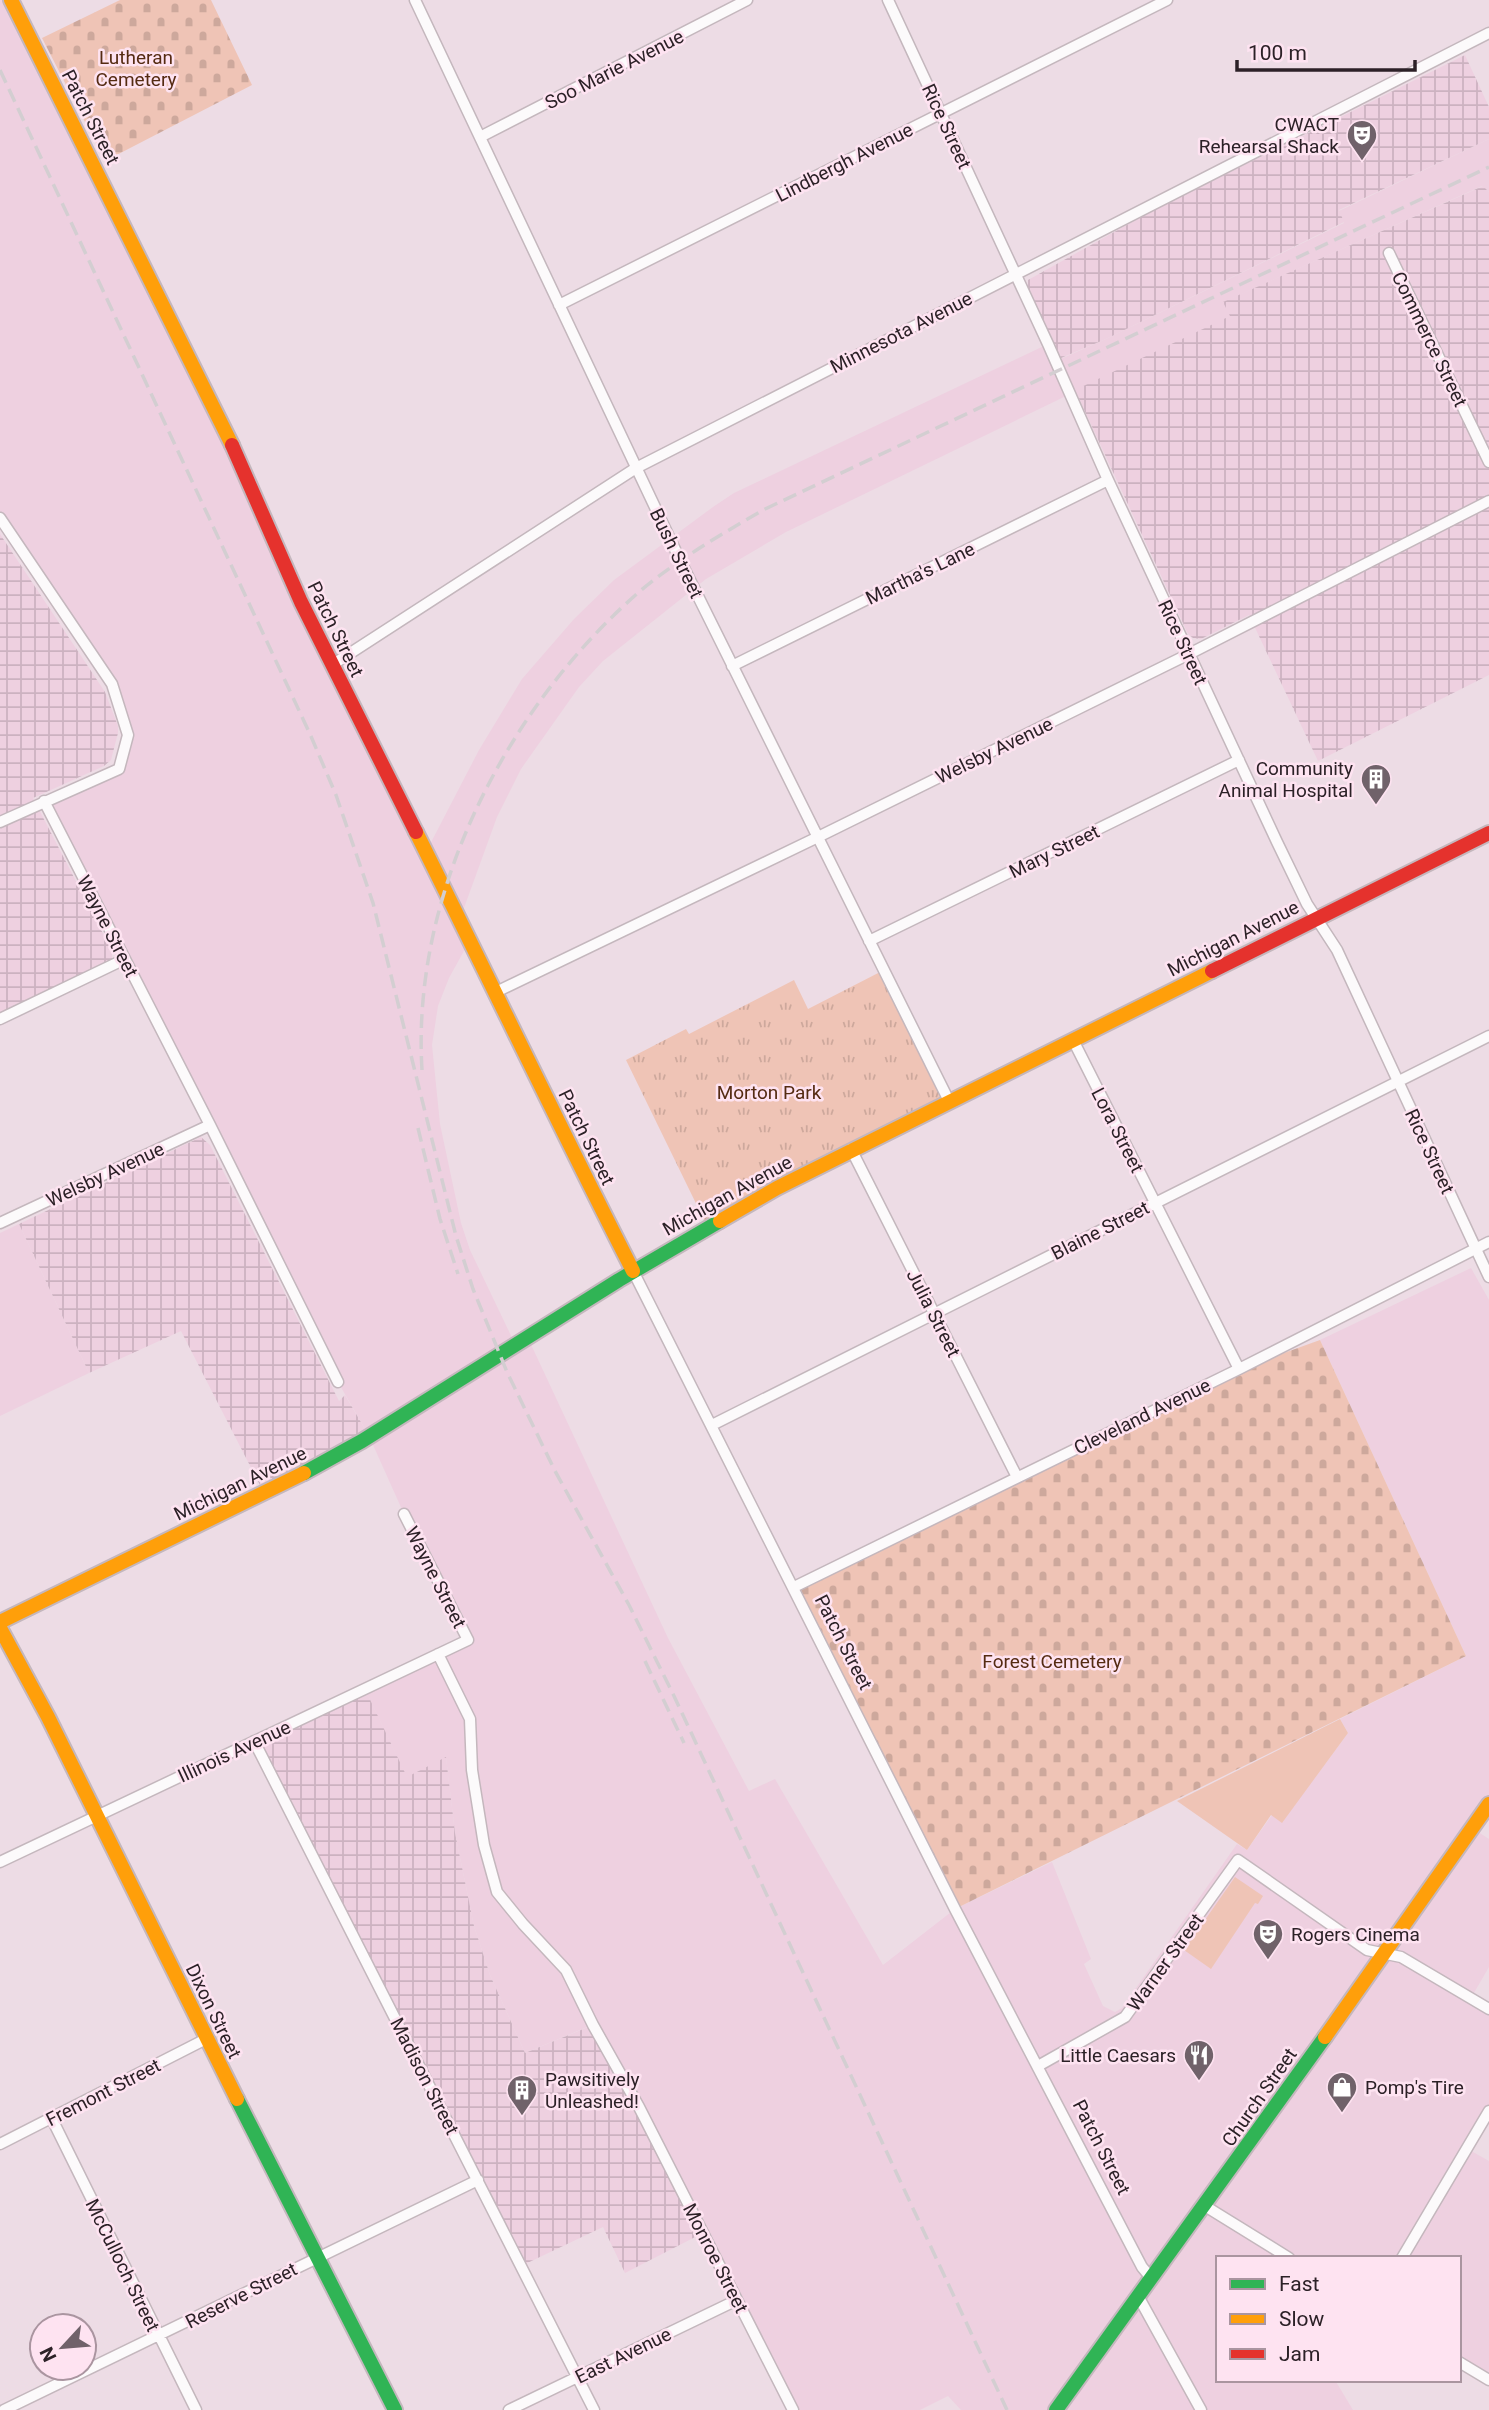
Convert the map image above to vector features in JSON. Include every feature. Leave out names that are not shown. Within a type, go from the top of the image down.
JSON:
[{"type":"street","name":"Patch Street","points":[[11,0],[204,384],[278,554],[496,992],[564,1136],[955,1909],[1142,2267],[1152,2279]]},
{"type":"street","name":"Bush Street","points":[[415,0],[732,666],[949,1101]]},
{"type":"street","name":"Soo Marie Avenue","points":[[480,137],[747,0]]},
{"type":"street","name":"Rice Street","points":[[888,0],[1238,760],[1307,904],[1332,939],[1489,1277]]},
{"type":"street","name":"Lindbergh Avenue","points":[[559,305],[1167,0]]},
{"type":"street","name":"Minnesota Avenue","points":[[332,665],[636,468],[1489,33]]},
{"type":"street","name":"Commerce Street","points":[[1389,253],[1489,462]]},
{"type":"street","name":"Martha's Lane","points":[[732,666],[1108,480]]},
{"type":"street","name":"Welsby Avenue","points":[[496,992],[1189,654],[1489,501]]},
{"type":"street","points":[[0,518],[111,684],[128,735],[118,769],[0,822]]},
{"type":"street","name":"Mary Street","points":[[869,941],[1238,760]]},
{"type":"street","name":"Wayne Street","points":[[44,802],[338,1382]]},
{"type":"street","name":"Michigan Avenue","points":[[0,1622],[314,1468],[717,1221],[851,1149],[1489,833]]},
{"type":"street","points":[[0,1019],[125,959]]},
{"type":"street","name":"Blaine Street","points":[[712,1425],[1489,1036]]},
{"type":"street","name":"Lora Street","points":[[1073,1040],[1239,1369]]},
{"type":"street","name":"Welsby Avenue","points":[[0,1223],[210,1125]]},
{"type":"street","name":"Julia Street","points":[[851,1149],[1017,1477]]},
{"type":"street","name":"Cleveland Avenue","points":[[794,1587],[1239,1369],[1489,1242]]},
{"type":"street","name":"Wayne Street","points":[[404,1514],[468,1640]]},
{"type":"street","name":"Dixon Street","points":[[0,1628],[48,1717],[206,2039],[395,2410]]},
{"type":"street","name":"Illinois Avenue","points":[[0,1862],[468,1640]]},
{"type":"street","name":"Monroe Street","points":[[438,1654],[470,1719],[472,1770],[484,1845],[497,1892],[566,1970],[793,2410]]},
{"type":"street","name":"Madison Street","points":[[254,1741],[594,2410]]},
{"type":"street","name":"Church Street","points":[[1056,2410],[1205,2206],[1489,1804]]},
{"type":"street","name":"Warner Street","points":[[1038,2066],[1125,2017],[1238,1860],[1367,1950],[1384,1954]]},
{"type":"street","points":[[1384,1954],[1401,1957],[1489,2009]]},
{"type":"street","name":"Fremont Street","points":[[0,2144],[206,2039]]},
{"type":"street","points":[[1403,2256],[1489,2110]]},
{"type":"street","name":"McCulloch Street","points":[[52,2119],[196,2410]]},
{"type":"street","name":"Reserve Street","points":[[4,2410],[478,2180]]},
{"type":"street","points":[[1205,2206],[1286,2256]]},
{"type":"street","points":[[1138,2296],[1201,2410]]},
{"type":"street","name":"East Avenue","points":[[509,2410],[737,2300]]},
{"type":"street","points":[[1461,2363],[1489,2380]]},
{"type":"shaded area","points":[[0,0],[11,0],[426,852],[479,750],[522,679],[574,619],[614,580],[713,507],[734,493],[1048,344],[1056,361],[1106,339],[1344,223],[1339,211],[1489,139],[1489,192],[1482,186],[1224,302],[1231,316],[786,532],[706,579],[603,661],[579,687],[521,769],[497,817],[460,919],[470,940],[449,978],[438,1006],[432,1045],[440,1124],[461,1223],[470,1250],[515,1344],[528,1338],[668,1638],[749,1791],[775,1779],[883,1965],[955,1909],[1052,1862],[1091,1959],[1084,1964],[1103,2006],[1115,2012],[1122,2008],[1237,1844],[1247,1850],[1272,1815],[1282,1822],[1348,1733],[1340,1719],[1466,1656],[1320,1340],[1471,1268],[1489,1300],[1489,1804],[1472,1828],[1489,1839],[1489,1967],[1471,1998],[1489,2009],[1489,2111],[1466,2148],[1489,2161],[1489,2383],[1461,2367],[1461,2256],[1216,2256],[1216,2382],[1336,2382],[1353,2410],[961,2410],[948,2396],[920,2410],[793,2410],[592,2025],[525,2053],[490,1975],[474,1926],[455,1833],[446,1758],[407,1778],[365,1689],[467,1640],[404,1514],[369,1436],[338,1382],[44,801],[118,769],[128,735],[112,684],[0,518]]},
{"type":"shaded area","points":[[1465,55],[1489,107],[1489,139],[1339,210],[1344,222],[1106,339],[1061,358],[1028,287],[1028,280],[1152,211]]},
{"type":"shaded area","points":[[1483,186],[1489,192],[1489,675],[1318,761],[1249,615],[1201,639],[1188,634],[1075,390],[1230,316],[1223,302]]},
{"type":"shaded area","points":[[0,534],[105,692],[118,726],[118,733],[111,760],[104,766],[33,798],[112,951],[112,960],[0,1015]]},
{"type":"shaded area","points":[[201,1137],[210,1145],[339,1401],[345,1395],[369,1436],[264,1493],[181,1331],[89,1373],[19,1224]]},
{"type":"shaded area","points":[[19,1224],[89,1373],[0,1416],[0,1233]]},
{"type":"shaded area","points":[[365,1689],[407,1777],[446,1757],[455,1833],[474,1926],[490,1975],[525,2053],[593,2025],[703,2233],[625,2273],[603,2227],[521,2266],[254,1741]]},
{"type":"green space","name":"Lutheran Cemetery","points":[[120,0],[211,0],[252,85],[105,161],[42,38]]},
{"type":"green space","name":"Morton Park","points":[[884,970],[949,1101],[707,1226],[626,1060],[686,1029],[689,1034],[794,980],[808,1009]]},
{"type":"green space","name":"Forest Cemetery","points":[[1320,1340],[1466,1656],[955,1909],[794,1587],[1239,1369]]},
{"type":"green space","points":[[1340,1719],[1348,1733],[1282,1823],[1271,1815],[1247,1850],[1177,1801]]},
{"type":"green space","points":[[1235,1877],[1263,1896],[1258,1904],[1255,1903],[1211,1969],[1184,1950]]},
{"type":"railway","points":[[0,70],[336,795],[373,903],[456,1236],[473,1289],[507,1372],[555,1471],[629,1605],[674,1696],[1007,2410]]},
{"type":"railway","points":[[422,1070],[423,1003],[433,937],[451,871],[477,808],[509,747],[548,690],[591,638],[653,580],[715,538],[763,510],[1489,167]]},
{"type":"railway","points":[[418,1128],[440,1219],[458,1274]]},
{"type":"railway","points":[[645,1661],[684,1743]]},
{"type":"traffic: fast","points":[[304,1473],[362,1441],[619,1280],[720,1221]]},
{"type":"traffic: fast","points":[[1056,2410],[1325,2037]]},
{"type":"traffic: fast","points":[[237,2099],[395,2410]]},
{"type":"traffic: slow","points":[[11,0],[232,445]]},
{"type":"traffic: slow","points":[[416,832],[633,1271]]},
{"type":"traffic: slow","points":[[720,1221],[777,1188],[1212,971]]},
{"type":"traffic: slow","points":[[0,1622],[304,1473]]},
{"type":"traffic: slow","points":[[0,1628],[48,1717],[237,2099]]},
{"type":"traffic: slow","points":[[1325,2037],[1489,1804]]},
{"type":"traffic: jam","points":[[232,445],[301,602],[416,832]]},
{"type":"traffic: jam","points":[[1212,971],[1489,833]]},
{"type":"place","name":"CWACT Rehearsal Shack","points":[[1362,162]]},
{"type":"place","name":"Community Animal Hospital","points":[[1376,806]]},
{"type":"place","name":"Rogers Cinema","points":[[1268,1961]]},
{"type":"place","name":"Little Caesars","points":[[1199,2082]]},
{"type":"place","name":"Pomp's Tire","points":[[1342,2114]]},
{"type":"place","name":"Pawsitively Unleashed!","points":[[522,2117]]}]
